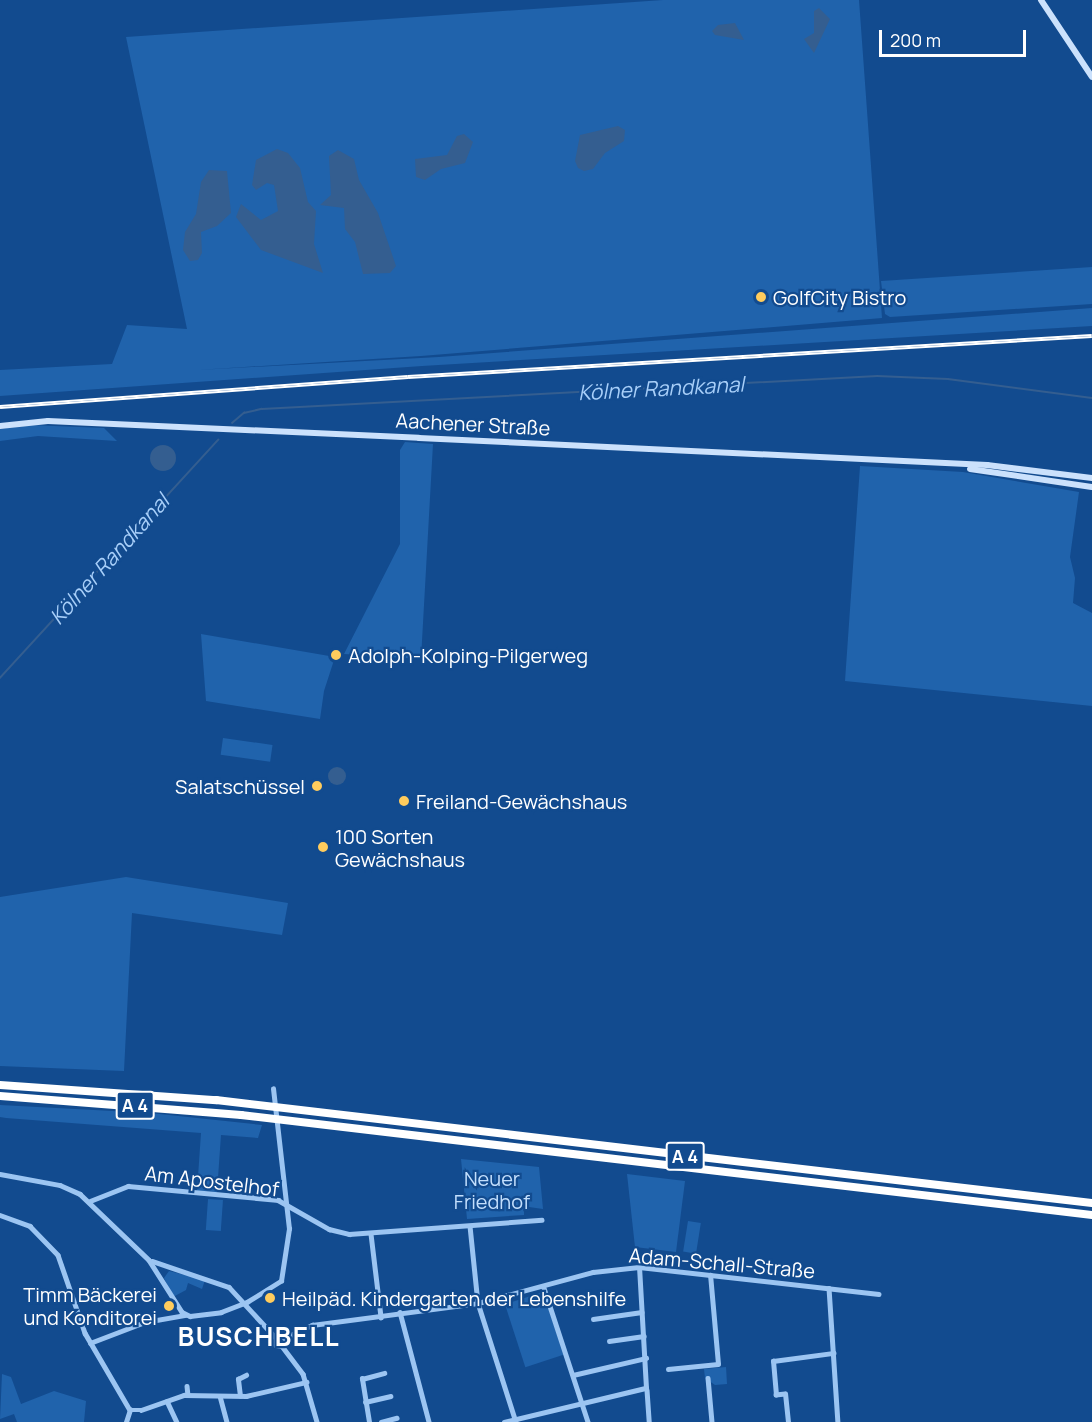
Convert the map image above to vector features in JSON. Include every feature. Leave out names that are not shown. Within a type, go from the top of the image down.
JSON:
[{"type":"highway","name":"A 4","points":[[0,1085],[280,1108],[1092,1203]]},
{"type":"highway","name":"A 4","points":[[0,1096],[269,1118],[1092,1215]]},
{"type":"main road","points":[[1041,0],[1092,77]]},
{"type":"main road","name":"Aachener Straße","points":[[0,426],[48,421],[1017,468],[1092,478]]},
{"type":"main road","name":"Aachener Straße","points":[[945,465],[1092,487]]},
{"type":"street","points":[[90,1343],[145,1322],[221,1312],[247,1302],[281,1281],[289,1229],[273,1089]]},
{"type":"street","points":[[0,1174],[60,1185],[90,1201],[149,1260],[176,1305],[186,1315]]},
{"type":"street","name":"Am Apostelhof","points":[[90,1201],[128,1186],[286,1204],[338,1232],[371,1234],[542,1220]]},
{"type":"street","points":[[0,1215],[30,1226],[58,1255],[90,1343],[130,1410],[126,1422]]},
{"type":"street","points":[[470,1226],[478,1303],[516,1421]]},
{"type":"street","points":[[371,1234],[381,1317]]},
{"type":"street","points":[[149,1260],[222,1283],[247,1302],[276,1338],[275,1343],[282,1346],[306,1382],[317,1422]]},
{"type":"street","points":[[160,1276],[166,1267]]},
{"type":"street","points":[[504,1422],[644,1389],[647,1382],[639,1267]]},
{"type":"street","name":"Adam-Schall-Straße","points":[[284,1338],[312,1325],[478,1303],[544,1288],[593,1272],[639,1267],[878,1294]]},
{"type":"street","points":[[668,1369],[717,1364],[710,1275]]},
{"type":"street","points":[[544,1288],[588,1422]]},
{"type":"street","points":[[829,1288],[838,1422]]},
{"type":"street","points":[[400,1312],[429,1422]]},
{"type":"street","points":[[593,1319],[642,1312]]},
{"type":"street","points":[[609,1341],[644,1336]]},
{"type":"street","points":[[276,1338],[284,1338],[282,1346]]},
{"type":"street","points":[[788,1422],[785,1394],[776,1395],[773,1361],[833,1353]]},
{"type":"street","points":[[573,1375],[646,1358]]},
{"type":"street","points":[[369,1422],[362,1379],[384,1373]]},
{"type":"street","points":[[240,1396],[238,1379],[246,1375]]},
{"type":"street","points":[[708,1378],[712,1422]]},
{"type":"street","points":[[130,1410],[141,1410],[188,1395],[240,1396],[306,1382]]},
{"type":"street","points":[[187,1386],[188,1395]]},
{"type":"street","points":[[647,1390],[650,1422]]},
{"type":"street","points":[[220,1396],[227,1422]]},
{"type":"street","points":[[366,1402],[390,1396]]},
{"type":"street","points":[[167,1401],[177,1422]]},
{"type":"street","points":[[381,1422],[396,1418]]},
{"type":"green space","points":[[663,0],[859,0],[882,318],[421,356],[197,370],[439,357],[1092,308],[1092,326],[422,366],[0,396],[0,370],[112,364],[127,325],[187,329],[126,37]]},
{"type":"green space","points":[[1092,267],[1092,304],[890,317],[885,314],[881,281]]},
{"type":"green space","points":[[30,425],[104,428],[117,441],[38,436],[0,441],[0,429]]},
{"type":"green space","points":[[405,442],[433,444],[421,659],[344,654],[400,544],[400,450]]},
{"type":"green space","points":[[860,466],[963,472],[1079,492],[1070,557],[1075,578],[1073,603],[1092,613],[1092,706],[845,681]]},
{"type":"green space","points":[[201,634],[335,657],[324,691],[320,719],[206,701]]},
{"type":"green space","points":[[223,738],[273,745],[270,762],[221,755]]},
{"type":"green space","points":[[126,877],[288,903],[282,935],[132,913],[124,1071],[0,1066],[0,897]]},
{"type":"green space","points":[[0,1105],[150,1113],[262,1125],[258,1138],[221,1135],[217,1192],[197,1191],[201,1133],[6,1118],[0,1117]]},
{"type":"green space","name":"Neuer Friedhof","points":[[461,1159],[539,1167],[543,1209],[529,1207],[524,1210],[524,1215],[467,1219]]},
{"type":"green space","points":[[627,1174],[685,1181],[676,1252],[635,1247]]},
{"type":"green space","points":[[208,1199],[223,1200],[221,1231],[206,1230]]},
{"type":"green space","points":[[688,1221],[701,1223],[696,1254],[683,1252]]},
{"type":"green space","points":[[169,1271],[205,1280],[202,1289],[188,1283],[186,1290],[173,1297],[164,1278]]},
{"type":"green space","points":[[543,1292],[563,1355],[525,1367],[505,1304]]},
{"type":"green space","points":[[726,1367],[727,1384],[715,1385],[705,1378],[704,1369]]},
{"type":"green space","points":[[2,1374],[11,1377],[21,1404],[54,1391],[86,1401],[84,1422],[17,1422],[14,1414],[0,1419]]},
{"type":"shaded area","points":[[819,8],[830,19],[814,53],[804,39],[814,33],[814,11]]},
{"type":"shaded area","points":[[735,23],[744,40],[715,35],[712,31],[718,25]]},
{"type":"shaded area","points":[[618,126],[625,130],[624,141],[605,153],[593,169],[584,171],[578,168],[575,161],[580,135]]},
{"type":"shaded area","points":[[464,134],[473,142],[465,163],[441,169],[425,180],[416,177],[415,159],[447,155],[457,136]]},
{"type":"shaded area","points":[[277,149],[288,153],[300,168],[308,202],[316,211],[314,244],[323,273],[261,250],[236,217],[241,204],[261,220],[278,211],[274,185],[267,183],[256,190],[252,185],[256,160]]},
{"type":"shaded area","points":[[338,150],[354,159],[359,180],[378,213],[396,266],[390,273],[363,274],[355,242],[345,229],[344,208],[320,205],[331,195],[329,156]]},
{"type":"shaded area","points":[[209,170],[227,171],[231,213],[217,226],[201,232],[202,253],[198,260],[190,261],[183,250],[185,232],[196,214],[201,182]]},
{"type":"shaded area","points":[[163,445],[172,449],[176,458],[172,467],[163,471],[154,467],[150,458],[154,449]]},
{"type":"shaded area","points":[[337,767],[343,770],[346,776],[343,782],[337,785],[331,782],[328,776],[331,770]]},
{"type":"waterway","name":"Kölner Randkanal","points":[[232,423],[244,413],[262,409],[877,376],[948,379],[1092,398]]},
{"type":"waterway","name":"Kölner Randkanal","points":[[0,678],[218,440]]},
{"type":"railway","points":[[0,407],[408,377],[1092,336]]},
{"type":"place","name":"GolfCity Bistro","points":[[761,297]]},
{"type":"place","name":"Adolph-Kolping-Pilgerweg","points":[[336,655]]},
{"type":"place","name":"Salatschüssel","points":[[317,786]]},
{"type":"place","name":"Freiland-Gewächshaus","points":[[404,801]]},
{"type":"place","name":"100 Sorten Gewächshaus","points":[[323,847]]},
{"type":"place","name":"Heilpäd. Kindergarten der Lebenshilfe","points":[[270,1298]]},
{"type":"place","name":"Timm Bäckerei und Konditorei","points":[[169,1306]]},
{"type":"district","name":"BUSCHBELL","points":[[259,1337]]}]
